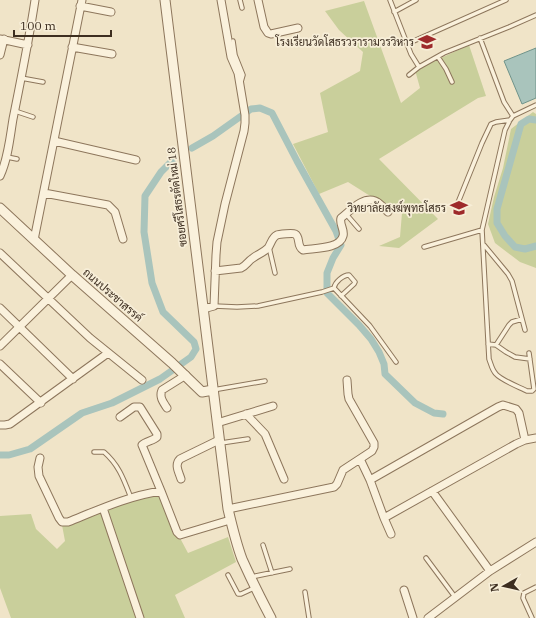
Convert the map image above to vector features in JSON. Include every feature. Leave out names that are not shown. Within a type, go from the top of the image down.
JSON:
[{"type":"street","points":[[0,176],[6,157],[15,112],[35,0]]},
{"type":"street","name":"ซอยศรีโสธรตัดใหม่ 18","points":[[165,0],[228,509],[242,558],[271,618]]},
{"type":"street","points":[[202,308],[214,306],[217,242],[244,127],[245,115],[238,73],[231,57],[221,0]]},
{"type":"street","points":[[258,0],[264,27],[268,33],[270,34],[298,28]]},
{"type":"street","points":[[34,240],[81,3],[111,12]]},
{"type":"street","points":[[0,55],[2,39],[28,45]]},
{"type":"street","points":[[72,47],[112,54]]},
{"type":"street","points":[[54,141],[136,160]]},
{"type":"street","points":[[44,193],[108,205],[115,212],[123,239]]},
{"type":"street","points":[[215,271],[241,268],[253,258],[263,253],[278,235],[296,234],[300,247],[303,250],[330,247],[339,241],[343,235],[340,220],[341,218],[358,204],[371,200],[378,202],[388,212]]},
{"type":"street","name":"ถนนประชาสรรค์","points":[[0,208],[72,276],[172,363],[202,392],[213,390]]},
{"type":"street","points":[[0,253],[108,353],[142,380]]},
{"type":"street","points":[[0,346],[72,276]]},
{"type":"street","points":[[0,308],[73,378]]},
{"type":"street","points":[[0,424],[5,426],[10,424],[108,353]]},
{"type":"street","points":[[0,364],[41,403]]},
{"type":"street","points":[[167,408],[161,399],[160,394],[162,390],[184,374]]},
{"type":"street","points":[[228,509],[334,487],[337,484],[343,470],[372,451],[374,443],[349,399],[346,380]]},
{"type":"street","points":[[370,480],[498,406],[503,405],[516,409],[519,413],[525,440]]},
{"type":"street","points":[[217,423],[273,406]]},
{"type":"street","points":[[120,417],[134,407],[140,407],[157,434],[156,438],[142,445],[177,532],[180,535],[230,520]]},
{"type":"street","points":[[246,414],[265,434],[284,479]]},
{"type":"street","points":[[384,518],[525,440],[536,438]]},
{"type":"street","points":[[181,479],[176,464],[180,459],[219,442]]},
{"type":"street","points":[[40,458],[38,467],[39,476],[62,522],[68,522],[131,498],[161,491]]},
{"type":"street","points":[[361,461],[370,480],[390,534]]},
{"type":"street","points":[[432,491],[490,571]]},
{"type":"street","points":[[103,508],[140,618]]},
{"type":"street","points":[[428,618],[490,571],[536,542]]},
{"type":"street","points":[[404,590],[413,618]]},
{"type":"lane","points":[[240,0],[242,8]]},
{"type":"lane","points":[[390,0],[411,54],[419,67]]},
{"type":"lane","points":[[394,12],[416,0]]},
{"type":"lane","points":[[407,44],[506,0]]},
{"type":"lane","points":[[409,75],[419,67],[438,57],[536,15]]},
{"type":"lane","points":[[480,38],[504,102],[513,116]]},
{"type":"lane","points":[[233,41],[235,55],[243,75],[240,85]]},
{"type":"lane","points":[[438,57],[446,68],[452,82]]},
{"type":"lane","points":[[21,78],[43,82]]},
{"type":"lane","points":[[529,353],[534,389],[532,391],[527,391],[496,374],[489,359],[482,230],[505,130],[513,116],[536,105]]},
{"type":"lane","points":[[15,112],[33,117]]},
{"type":"lane","points":[[457,205],[491,124],[510,120]]},
{"type":"lane","points":[[6,157],[17,159]]},
{"type":"lane","points":[[346,214],[359,229]]},
{"type":"lane","points":[[424,247],[482,230]]},
{"type":"lane","points":[[483,245],[508,274],[512,281],[525,330]]},
{"type":"lane","points":[[269,247],[275,273]]},
{"type":"lane","points":[[214,306],[258,306],[322,292],[334,288],[336,283],[343,276],[349,274],[355,282],[341,296]]},
{"type":"lane","points":[[334,288],[370,326],[396,362]]},
{"type":"lane","points":[[496,345],[508,325],[522,319]]},
{"type":"lane","points":[[488,344],[496,345],[515,357],[530,358]]},
{"type":"lane","points":[[213,390],[265,381]]},
{"type":"lane","points":[[219,442],[248,439]]},
{"type":"lane","points":[[94,452],[104,452],[112,459],[117,466],[131,498]]},
{"type":"lane","points":[[262,545],[272,573]]},
{"type":"lane","points":[[426,558],[455,597]]},
{"type":"lane","points":[[250,577],[290,569]]},
{"type":"lane","points":[[228,575],[238,594],[256,588]]},
{"type":"lane","points":[[532,618],[523,596],[524,593],[536,587]]},
{"type":"lane","points":[[305,592],[309,618]]},
{"type":"green space","points":[[364,1],[401,103],[420,88],[415,70],[469,45],[486,96],[478,98],[379,159],[438,219],[399,248],[379,246],[400,237],[402,213],[348,182],[319,194],[293,144],[328,132],[320,93],[360,71],[363,52],[339,30],[325,11]]},
{"type":"green space","points":[[533,112],[536,114],[536,268],[520,262],[495,243],[488,224],[503,168],[511,129]]},
{"type":"green space","points":[[154,494],[160,495],[173,525],[188,553],[228,537],[236,562],[175,595],[185,618],[141,618],[107,515],[107,509]]},
{"type":"green space","points":[[102,512],[138,618],[11,618],[0,588],[0,516],[31,514],[36,529],[57,549],[65,541],[62,525]]},
{"type":"water","points":[[536,48],[536,98],[522,104],[504,61]]},
{"type":"waterway","points":[[192,148],[213,136],[251,109],[260,108],[272,113],[336,231],[341,245],[333,258],[327,273],[327,293],[371,339],[384,364],[385,374],[415,403],[434,413],[443,414]]},
{"type":"waterway","points":[[536,120],[529,119],[521,124],[497,209],[497,223],[505,236],[515,247],[525,249],[536,246]]},
{"type":"waterway","points":[[0,455],[9,455],[30,449],[82,413],[112,403],[160,379],[191,357],[196,349],[194,342],[163,312],[152,283],[144,232],[145,196],[161,172],[172,161]]},
{"type":"place","name":"โรงเรียนวัดโสธรวรารามวรวิหาร","points":[[427,42]]},
{"type":"place","name":"วิทยาลัยสงฆ์พุทธโสธร","points":[[459,208]]}]
